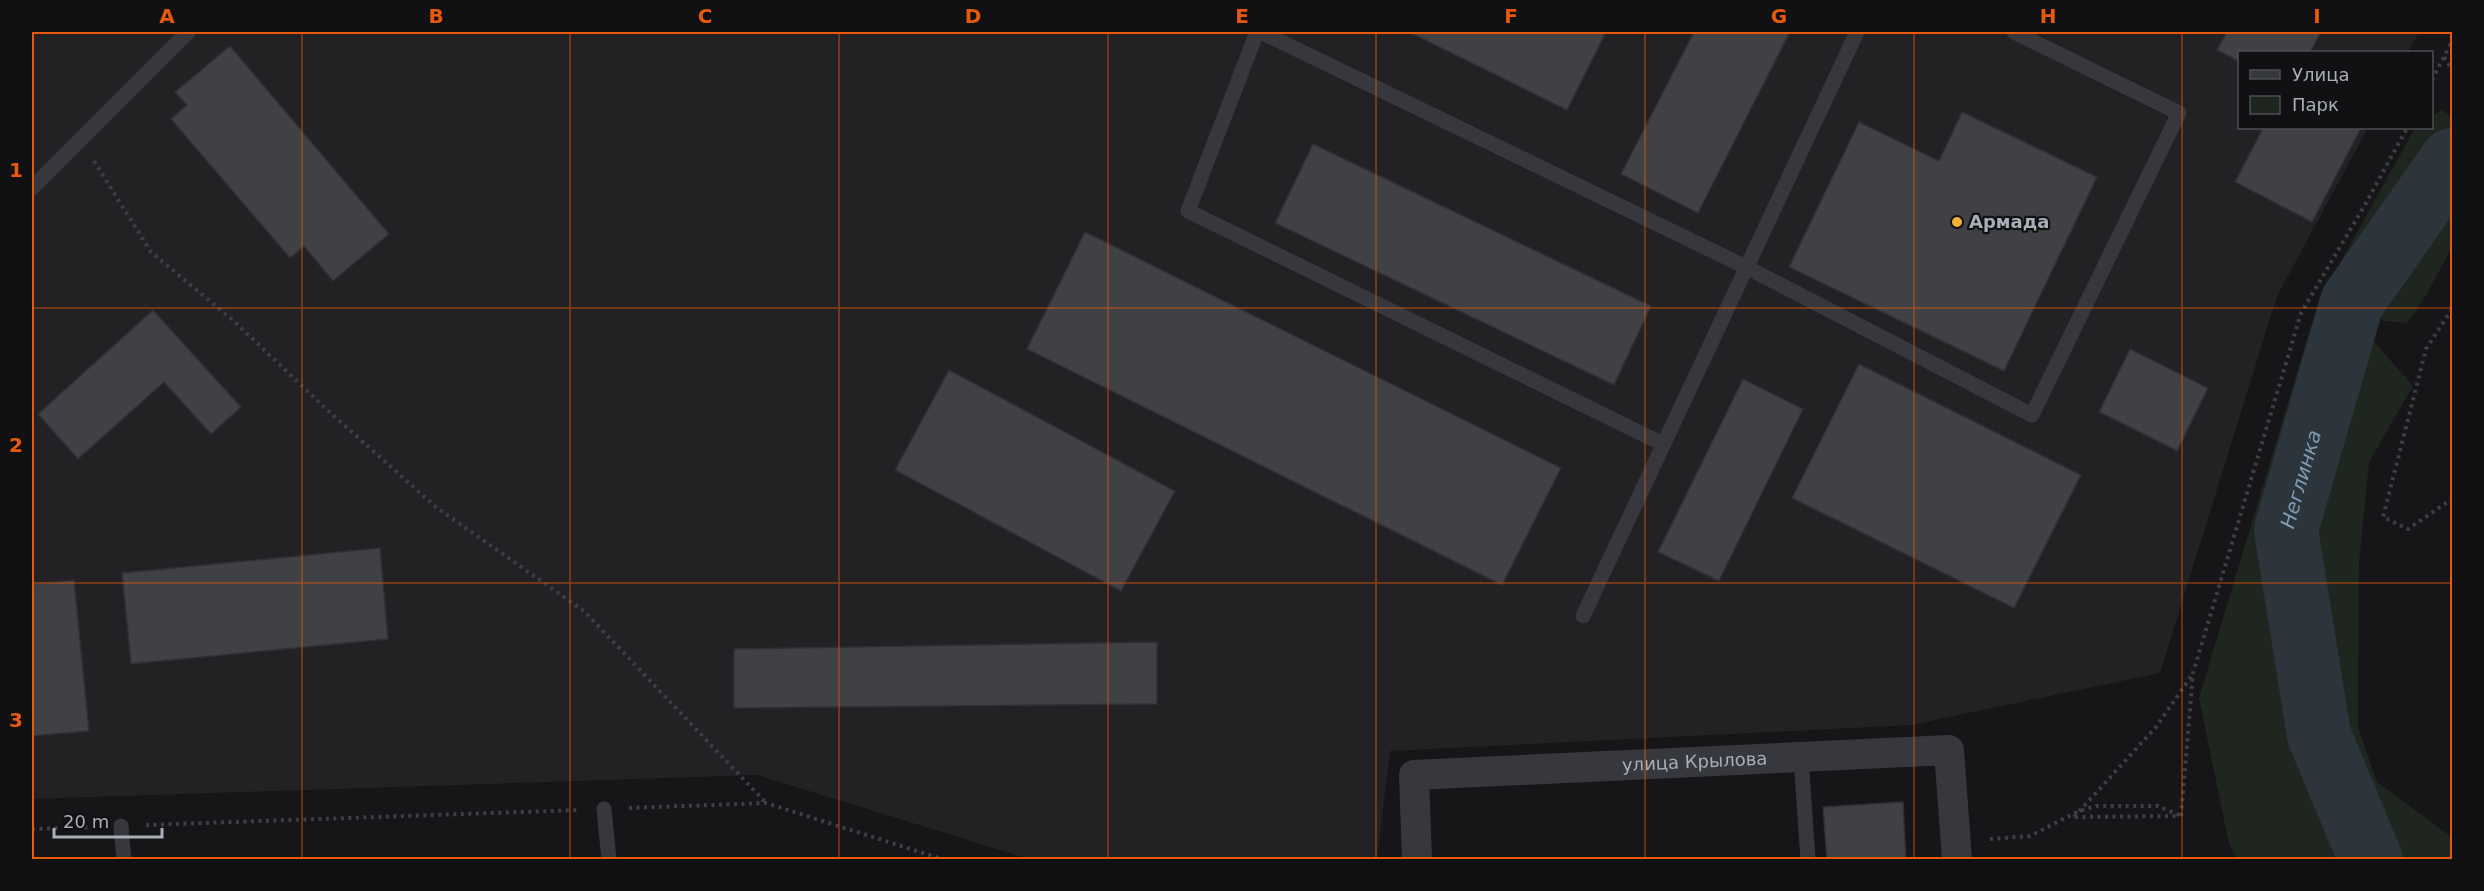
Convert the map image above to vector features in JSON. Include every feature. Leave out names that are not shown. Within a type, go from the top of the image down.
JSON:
[{"type":"street","name":"улица Крылова","points":[[1417,860],[1414,775],[1949,750],[1956,851]]},
{"type":"lane","points":[[32,188],[188,32]]},
{"type":"lane","points":[[1663,444],[1188,211],[1259,32],[1746,267],[2032,415],[2179,113],[2014,32]]},
{"type":"lane","points":[[1583,616],[1857,32]]},
{"type":"lane","points":[[1801,757],[1808,860]]},
{"type":"lane","points":[[604,809],[609,860]]},
{"type":"lane","points":[[121,826],[124,860]]},
{"type":"path","points":[[2433,79],[2452,41]]},
{"type":"path","points":[[2444,57],[2452,69]]},
{"type":"path","points":[[2181,816],[2193,673],[2301,313],[2406,129]]},
{"type":"path","points":[[81,139],[151,252],[234,321],[326,409],[436,507],[584,611],[766,803]]},
{"type":"path","points":[[2452,309],[2426,348],[2383,517],[2408,529],[2452,499]]},
{"type":"path","points":[[2181,816],[2074,817],[2157,727],[2193,673]]},
{"type":"path","points":[[32,829],[766,803],[945,860]]},
{"type":"path","points":[[1956,851],[2030,836],[2079,811],[2096,806],[2158,806],[2181,816]]},
{"type":"shaded area","points":[[32,32],[2419,32],[2409,51],[2238,51],[2238,129],[2367,129],[2277,296],[2160,673],[1911,725],[1390,751],[1377,860],[1029,859],[757,775],[32,799]]},
{"type":"green space","points":[[2442,110],[2452,117],[2452,247],[2428,292],[2407,323],[2384,321],[2335,272],[2414,129],[2433,129],[2433,115]]},
{"type":"green space","points":[[2311,326],[2375,343],[2413,386],[2369,462],[2359,563],[2358,727],[2377,782],[2452,837],[2452,859],[2237,859],[2229,844],[2199,698]]},
{"type":"building","points":[[1409,32],[1606,32],[1567,110]]},
{"type":"building","points":[[1694,32],[1790,32],[1698,213],[1621,174]]},
{"type":"building","points":[[2227,32],[2321,32],[2311,51],[2238,51],[2238,61],[2217,50]]},
{"type":"building","points":[[230,46],[389,234],[333,281],[304,246],[290,258],[171,119],[187,105],[175,92]]},
{"type":"building","points":[[1962,112],[2097,177],[2004,371],[1789,267],[1859,122],[1939,161]]},
{"type":"building","points":[[2262,129],[2360,129],[2312,222],[2235,182]]},
{"type":"building","points":[[1313,144],[1651,306],[1614,385],[1275,223]]},
{"type":"building","points":[[1085,232],[1561,468],[1502,585],[1027,349]]},
{"type":"building","points":[[153,310],[241,407],[211,434],[164,382],[78,459],[38,414]]},
{"type":"building","points":[[2130,349],[2208,388],[2177,451],[2099,412]]},
{"type":"building","points":[[1859,364],[2081,475],[2014,608],[1792,498]]},
{"type":"building","points":[[949,370],[1175,491],[1121,591],[895,470]]},
{"type":"building","points":[[1743,379],[1803,409],[1719,581],[1658,552]]},
{"type":"building","points":[[380,548],[388,639],[131,664],[122,573]]},
{"type":"building","points":[[74,580],[89,731],[32,736],[32,584]]},
{"type":"building","points":[[1157,642],[1157,704],[734,708],[734,649]]},
{"type":"building","points":[[1903,802],[1906,860],[1827,860],[1823,807]]},
{"type":"waterway","name":"Неглинка","points":[[2371,860],[2319,735],[2286,530],[2352,302],[2452,160]]},
{"type":"place","name":"Армада","points":[[1957,222]]}]
